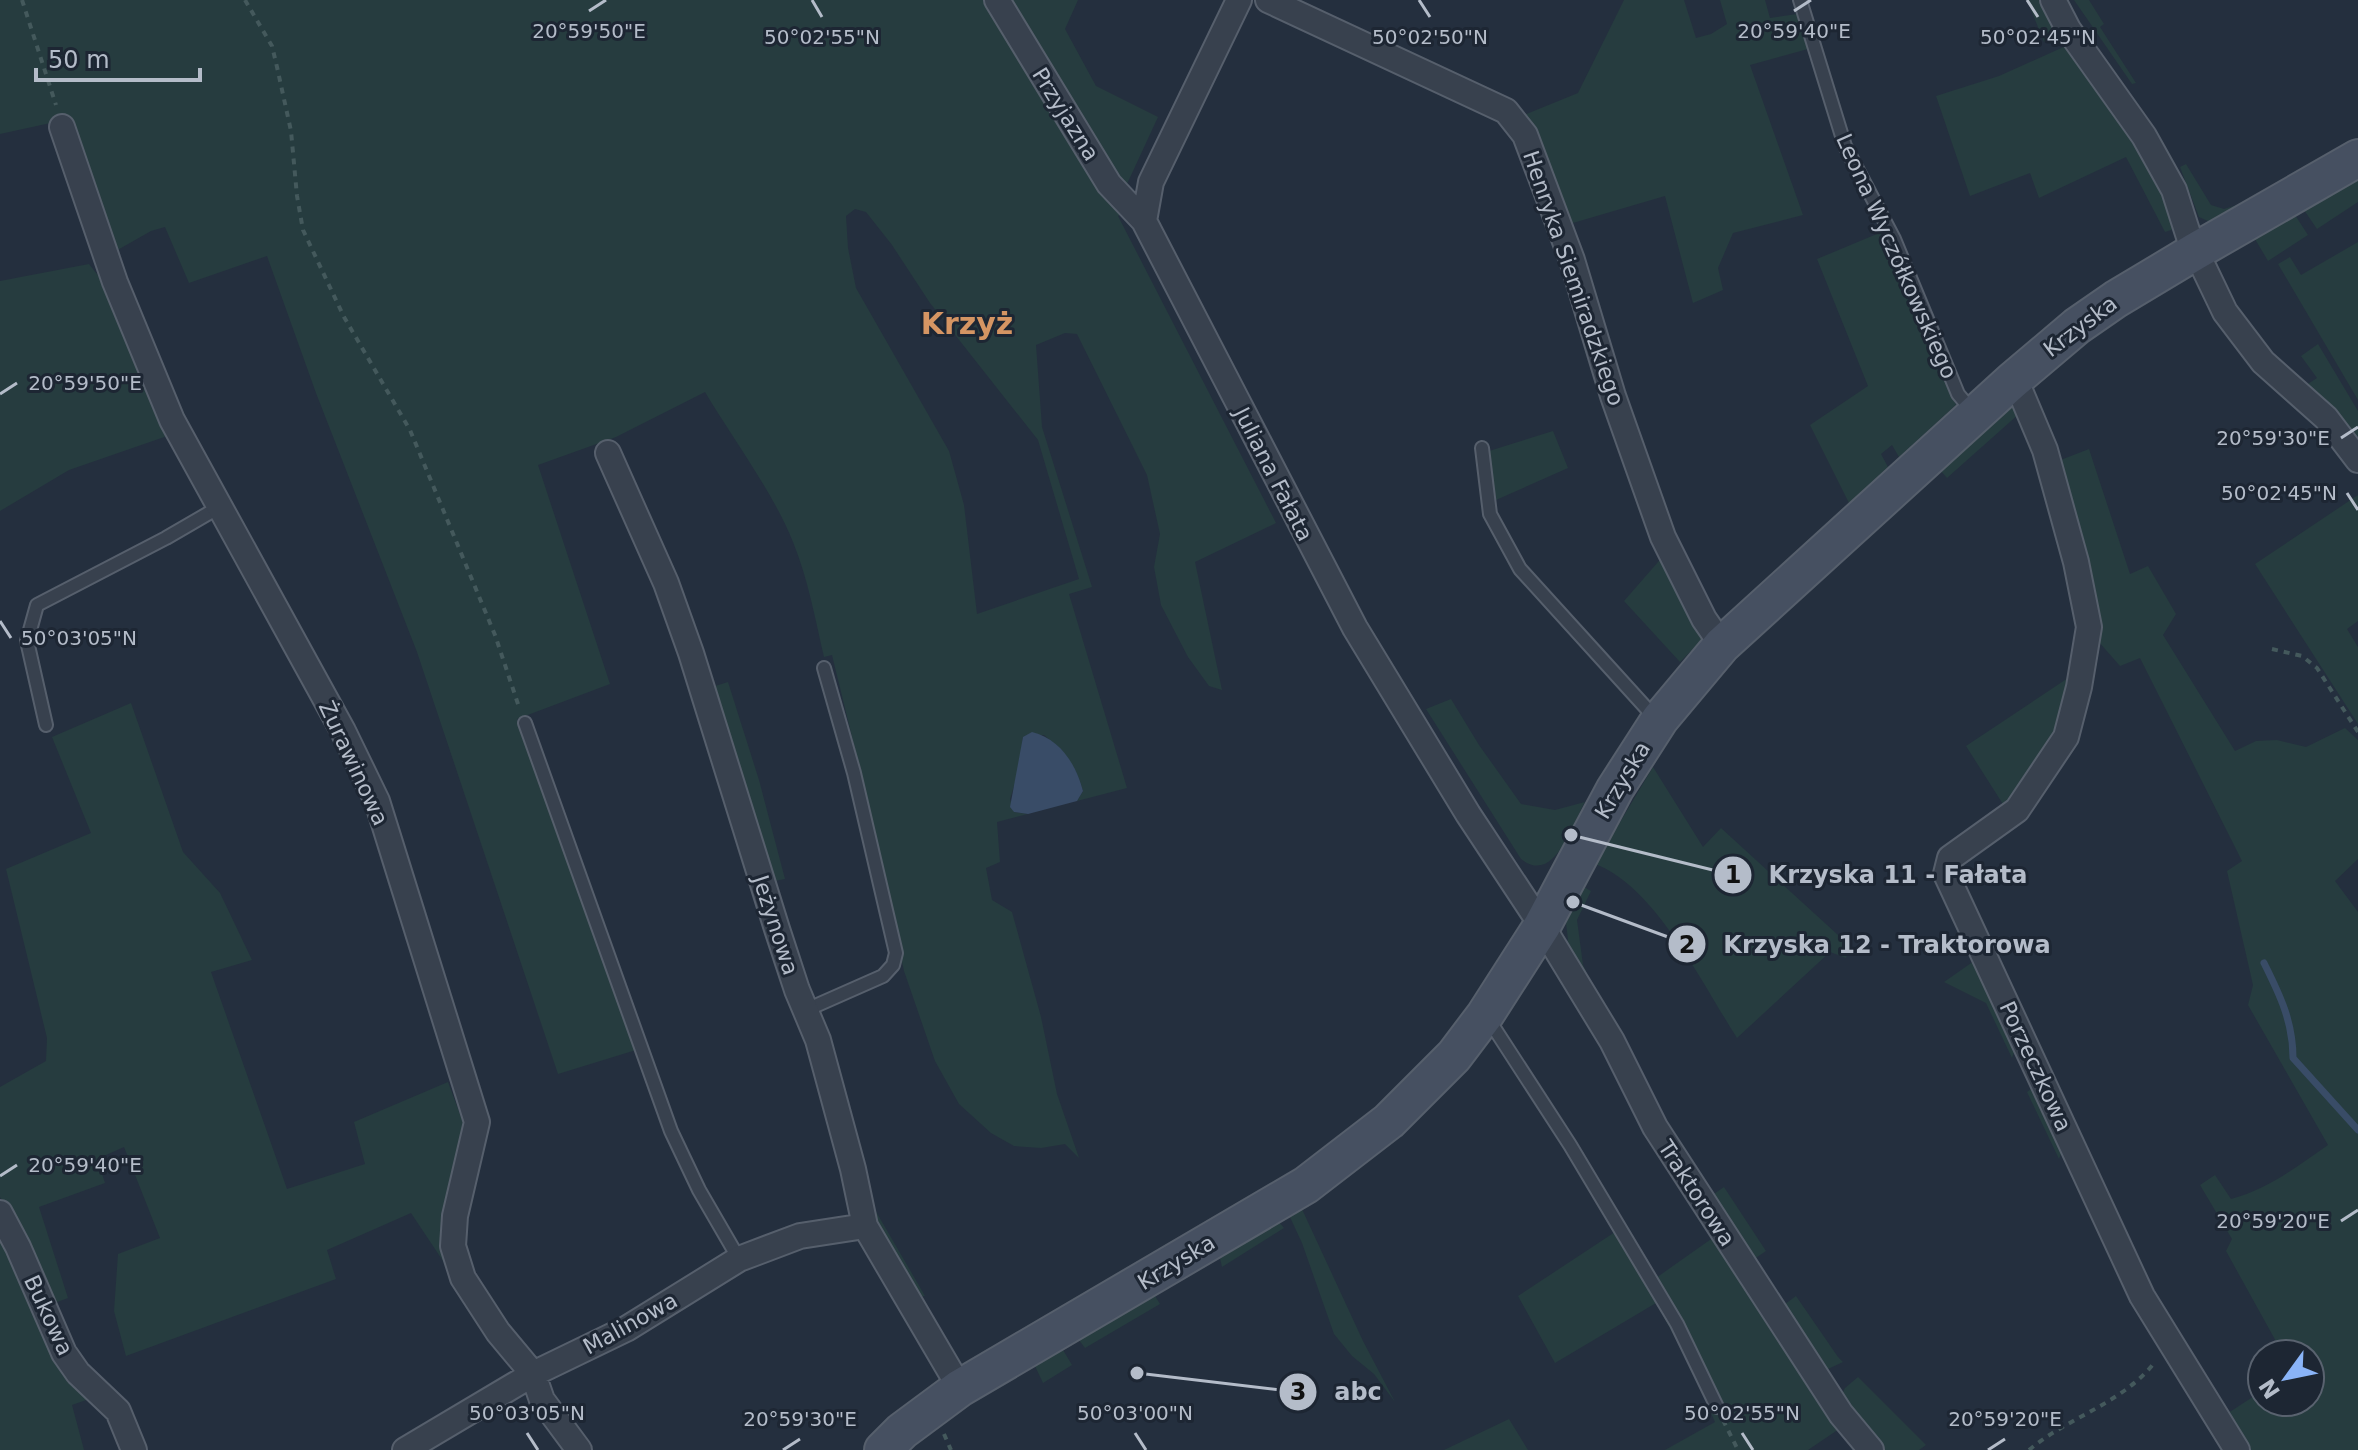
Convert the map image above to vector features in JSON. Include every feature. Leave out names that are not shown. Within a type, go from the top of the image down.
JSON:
[{"type":"street","name":"Przyjazna","points":[[997,0],[1109,184],[1144,221]]},
{"type":"street","points":[[1144,221],[1151,182],[1239,0]]},
{"type":"street","name":"Henryka Siemiradzkiego","points":[[1268,0],[1506,111],[1525,135],[1572,260],[1613,396],[1663,537],[1704,619],[1722,645]]},
{"type":"street","points":[[2053,0],[2068,29],[2144,136],[2174,190],[2196,251],[2225,312],[2263,362],[2326,418],[2358,460]]},
{"type":"street","name":"Żurawinowa","points":[[62,127],[115,282],[172,420],[343,731],[377,801],[477,1122],[455,1216],[453,1246],[463,1278],[498,1332],[533,1374],[542,1400],[579,1450]]},
{"type":"street","name":"Krzyska","points":[[883,1450],[902,1431],[960,1388],[1317,1177],[1408,1103],[1454,1056],[1485,1015],[1542,926],[1615,789],[1660,719],[1722,645],[2012,381],[2077,326],[2196,251],[2358,158]]},
{"type":"street","name":"Juliana Fałata","points":[[1144,221],[1355,628],[1468,814],[1542,926]]},
{"type":"street","name":"Porzeczkowa","points":[[2012,381],[2021,393],[2045,450],[2076,562],[2089,627],[2079,687],[2066,737],[2017,810],[1950,858],[1946,874],[2142,1296],[2237,1450]]},
{"type":"street","name":"Jeżynowa","points":[[608,453],[666,583],[691,653],[777,929],[818,1040],[865,1226],[960,1388]]},
{"type":"street","name":"Traktorowa","points":[[1542,926],[1612,1041],[1655,1127],[1829,1396],[1871,1450]]},
{"type":"street","name":"Bukowa","points":[[0,1213],[64,1353],[78,1373],[118,1411],[134,1450]]},
{"type":"street","name":"Malinowa","points":[[405,1450],[533,1374],[626,1329],[739,1259],[800,1236],[865,1226]]},
{"type":"lane","name":"Leona Wyczółkowskiego","points":[[1800,0],[1845,146],[1894,239],[1958,394],[1976,414]]},
{"type":"lane","points":[[1482,448],[1490,514],[1520,569],[1648,710],[1660,719]]},
{"type":"lane","points":[[46,725],[27,641],[37,605],[221,506]]},
{"type":"lane","points":[[806,1010],[883,976],[893,965],[896,953],[854,773],[824,668]]},
{"type":"lane","points":[[525,723],[671,1131],[699,1190],[739,1259]]},
{"type":"lane","points":[[1485,1015],[1570,1145],[1677,1324],[1717,1407]]},
{"type":"path","points":[[22,0],[62,127]]},
{"type":"path","points":[[245,0],[272,46],[291,131],[303,230],[344,317],[410,430],[495,635],[525,723]]},
{"type":"path","points":[[2272,649],[2302,656],[2317,668],[2358,732]]},
{"type":"path","points":[[2029,1450],[2046,1435],[2121,1394],[2149,1369],[2171,1341]]},
{"type":"path","points":[[1717,1407],[1738,1450]]},
{"type":"green space","points":[[0,0],[984,0],[1022,64],[1124,212],[1118,216],[1276,523],[1195,562],[1222,690],[1209,686],[1188,657],[1161,605],[1154,567],[1160,534],[1147,475],[1077,334],[1065,333],[1036,345],[1042,427],[1092,587],[1069,594],[1127,788],[1077,801],[1083,791],[1077,774],[1063,753],[1044,735],[1023,737],[1018,773],[1010,799],[1014,812],[1028,814],[997,822],[1000,862],[986,868],[992,900],[1012,912],[1041,1017],[1057,1094],[1079,1158],[1065,1144],[1041,1148],[1014,1146],[991,1133],[959,1104],[935,1061],[904,971],[832,655],[824,657],[798,556],[775,504],[705,392],[616,437],[538,465],[610,684],[517,719],[636,1050],[558,1074],[417,652],[316,393],[267,256],[189,283],[165,227],[151,231],[114,252],[69,119],[0,134]],"holes":[[[855,209],[866,212],[930,303],[1038,440],[1079,579],[977,614],[964,505],[949,451],[856,288],[848,248],[846,216]]]},
{"type":"green space","points":[[1007,0],[1078,0],[1065,29],[1096,86],[1158,117],[1127,184],[1117,178]]},
{"type":"green space","points":[[1624,0],[1684,0],[1696,38],[1711,34],[1727,24],[1720,0],[1765,0],[1770,18],[1797,14],[1808,49],[1750,65],[1803,215],[1733,233],[1718,268],[1723,290],[1693,303],[1665,196],[1566,225],[1524,115],[1578,93]]},
{"type":"green space","points":[[2027,0],[2042,0],[2060,32],[2044,42]]},
{"type":"green space","points":[[2074,0],[2089,0],[2104,24],[2100,27],[2136,83],[2132,84]]},
{"type":"green space","points":[[2068,45],[2141,148],[2161,190],[2174,229],[2165,232],[2126,157],[2039,198],[2030,173],[1970,196],[1936,96],[1999,76]]},
{"type":"green space","points":[[2186,164],[2211,205],[2224,209],[2237,205],[2210,222],[2199,217],[2180,167]]},
{"type":"green space","points":[[2358,179],[2358,202],[2317,229],[2304,210]]},
{"type":"green space","points":[[2295,215],[2308,235],[2268,261],[2255,239]]},
{"type":"green space","points":[[1884,231],[1956,405],[1899,457],[1892,445],[1881,454],[1888,467],[1849,503],[1810,425],[1868,386],[1817,259]]},
{"type":"green space","points":[[2358,242],[2358,400],[2278,264],[2290,257],[2301,275]]},
{"type":"green space","points":[[89,264],[104,283],[173,434],[69,470],[0,511],[0,281]]},
{"type":"green space","points":[[2318,344],[2358,411],[2358,444],[2303,387],[2317,378],[2301,356]]},
{"type":"green space","points":[[2014,405],[2020,413],[1947,478],[1940,470]]},
{"type":"green space","points":[[1553,431],[1568,468],[1496,500],[1489,451]]},
{"type":"green space","points":[[2089,449],[2130,574],[2148,566],[2176,614],[2163,635],[2235,751],[2256,741],[2277,740],[2306,747],[2345,728],[2358,740],[2358,859],[2335,881],[2358,912],[2358,1450],[2246,1450],[2225,1415],[2246,1401],[2246,1418],[2326,1418],[2326,1338],[2274,1338],[2226,1251],[2232,1239],[2200,1185],[2215,1175],[2231,1199],[2244,1195],[2282,1176],[2328,1145],[2248,1005],[2253,985],[2227,871],[2242,861],[2140,658],[2120,666],[2098,641],[2096,603],[2058,461]]},
{"type":"green space","points":[[2358,495],[2358,621],[2347,629],[2358,647],[2358,724],[2255,564]]},
{"type":"green space","points":[[1665,554],[1705,637],[1680,662],[1624,601]]},
{"type":"green space","points":[[2074,674],[2059,729],[2006,809],[1966,746]]},
{"type":"green space","points":[[728,682],[759,780],[785,879],[769,882],[712,687]]},
{"type":"green space","points":[[1451,699],[1521,804],[1555,810],[1585,802],[1560,850],[1543,865],[1533,865],[1521,859],[1426,709]]},
{"type":"green space","points":[[131,703],[183,852],[220,893],[252,960],[211,972],[287,1189],[365,1164],[354,1122],[448,1082],[464,1125],[451,1273],[411,1213],[327,1250],[336,1279],[126,1356],[114,1311],[118,1254],[160,1238],[124,1147],[97,1159],[105,1183],[39,1207],[68,1298],[52,1304],[22,1236],[0,1197],[0,1087],[46,1061],[47,1038],[6,869],[91,833],[52,737]]},
{"type":"green space","points":[[1653,767],[1703,847],[1721,828],[1838,935],[1852,942],[1846,958],[1830,952],[1737,1038],[1693,965],[1657,915],[1638,893],[1595,864]]},
{"type":"green space","points":[[1584,887],[1591,891],[1577,920],[1586,971],[1579,975],[1563,945],[1568,940],[1566,923]]},
{"type":"green space","points":[[1974,961],[2016,1047],[2012,1058],[1986,1003],[1944,982]]},
{"type":"green space","points":[[2035,1086],[2062,1151],[2059,1159],[2027,1092]]},
{"type":"green space","points":[[1724,1187],[1766,1251],[1751,1261],[1708,1198]]},
{"type":"green space","points":[[871,1203],[925,1296],[914,1297],[881,1243]]},
{"type":"green space","points":[[1301,1207],[1395,1402],[1374,1374],[1352,1356],[1334,1334],[1289,1215]]},
{"type":"green space","points":[[1279,1222],[1284,1228],[1222,1267],[1220,1258]]},
{"type":"green space","points":[[0,1230],[89,1399],[72,1405],[84,1450],[0,1450]]},
{"type":"green space","points":[[1615,1232],[1646,1285],[1714,1237],[1842,1427],[1808,1450],[1665,1450],[1715,1422],[1688,1361],[1656,1303],[1555,1363],[1518,1296]]},
{"type":"green space","points":[[1155,1296],[1160,1304],[1085,1348],[1079,1340]]},
{"type":"green space","points":[[1796,1296],[1843,1362],[1828,1369],[1819,1365],[1781,1307]]},
{"type":"green space","points":[[1063,1350],[1072,1365],[1043,1383],[1035,1366]]},
{"type":"green space","points":[[1858,1377],[1926,1445],[1919,1450],[1880,1450],[1840,1398],[1845,1388]]},
{"type":"green space","points":[[1509,1419],[1528,1450],[1444,1450]]},
{"type":"water","points":[[1032,732],[1051,740],[1071,762],[1083,791],[1077,801],[1028,814],[1014,812],[1010,807],[1023,737]]},
{"type":"waterway","points":[[2264,963],[2288,1021],[2293,1058],[2358,1130]]},
{"type":"place","name":"Krzyska 11 - Fałata","points":[[1571,835]]},
{"type":"place","name":"Krzyska 12 - Traktorowa","points":[[1573,902]]},
{"type":"place","name":"abc","points":[[1137,1373]]},
{"type":"district","name":"Krzyż","points":[[967,324]]}]
